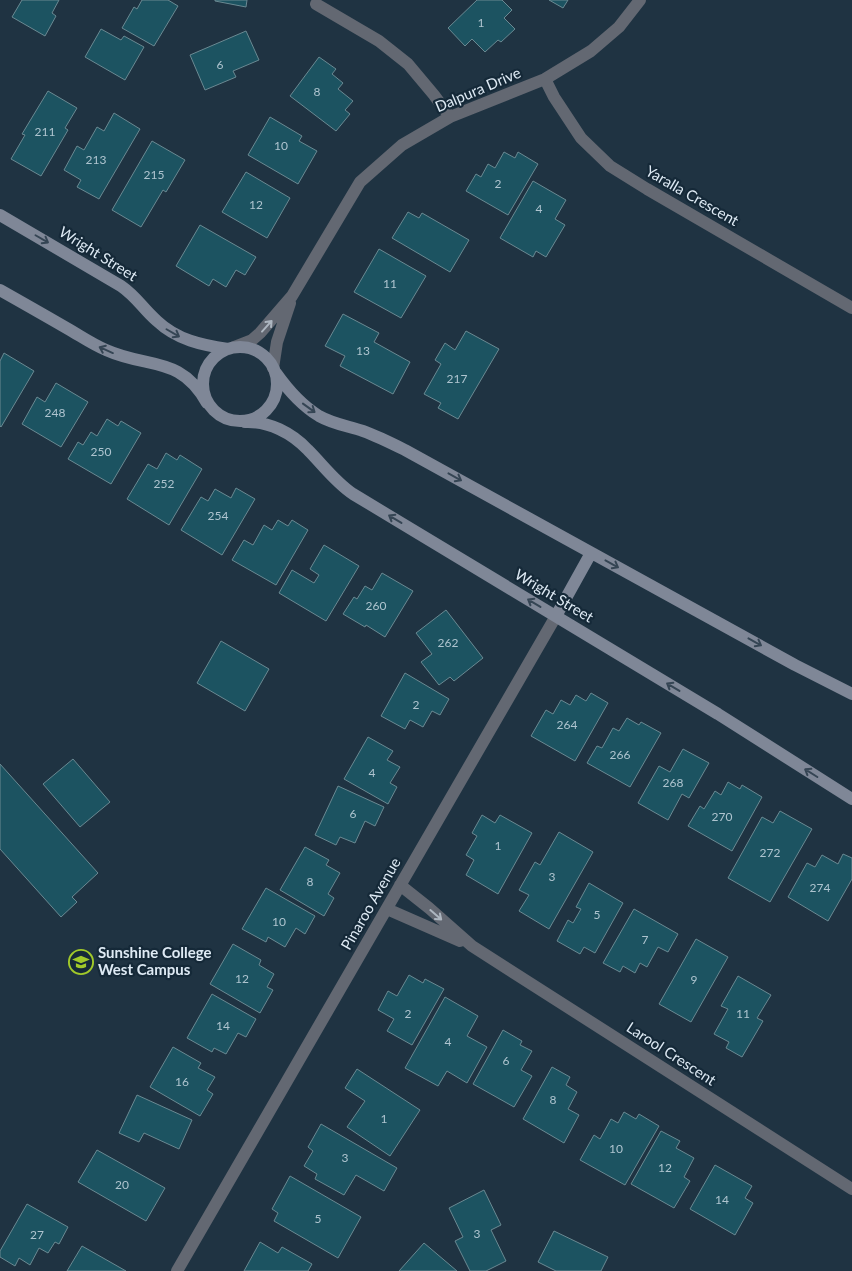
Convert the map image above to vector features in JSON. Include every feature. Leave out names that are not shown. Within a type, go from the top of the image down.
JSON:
[{"type":"street","name":"Dalpura Drive","points":[[231,348],[252,340],[292,296],[360,182],[402,145],[450,117],[545,80],[591,51],[618,27],[640,0]]},
{"type":"street","points":[[316,4],[379,41],[408,64],[450,117]]},
{"type":"street","name":"Yaralla Crescent","points":[[545,80],[581,138],[610,166],[647,190],[852,308]]},
{"type":"street","name":"Wright Street","points":[[0,215],[121,286],[134,296],[157,322],[171,332],[191,341],[231,348]]},
{"type":"street","points":[[0,290],[107,351],[159,364],[176,371],[194,384],[207,403],[220,416],[228,420],[245,422],[254,419],[269,408],[277,392],[274,370]]},
{"type":"street","name":"Dalpura Drive","points":[[274,370],[277,342],[292,296]]},
{"type":"street","points":[[207,403],[202,387],[202,379],[214,357],[231,348],[250,348],[257,351],[264,355],[297,400],[320,416],[340,425],[377,436],[405,450],[795,665],[852,694]]},
{"type":"street","name":"Wright Street","points":[[245,422],[263,423],[289,434],[307,449],[348,491],[718,714],[852,799]]},
{"type":"street","name":"Pinaroo Avenue","points":[[177,1271],[592,552]]},
{"type":"street","name":"Larool Crescent","points":[[400,886],[429,908],[472,946],[852,1189]]},
{"type":"street","name":"Larool Crescent","points":[[387,909],[472,946]]},
{"type":"building","points":[[22,0],[59,0],[52,13],[56,16],[45,36],[12,17]]},
{"type":"building","points":[[142,0],[168,0],[178,6],[154,46],[122,28],[134,7],[137,9]]},
{"type":"building","points":[[215,0],[247,0],[246,7]]},
{"type":"building","points":[[477,0],[502,0],[512,10],[504,18],[515,29],[501,42],[498,40],[485,52],[472,39],[465,46],[448,28]]},
{"type":"building","points":[[549,0],[568,0],[563,8]]},
{"type":"building","points":[[101,29],[121,40],[124,36],[144,47],[125,80],[85,57]]},
{"type":"building","points":[[246,31],[259,60],[233,71],[236,77],[205,90],[190,55]]},
{"type":"building","points":[[319,57],[336,69],[332,74],[343,83],[338,89],[353,101],[345,110],[350,114],[336,131],[290,96]]},
{"type":"building","points":[[48,91],[77,108],[65,128],[68,130],[41,176],[11,159],[25,135],[22,134]]},
{"type":"building","points":[[114,113],[140,129],[99,199],[77,187],[81,180],[64,170],[77,146],[84,150],[97,127],[104,131]]},
{"type":"building","points":[[270,117],[302,136],[299,141],[317,151],[298,184],[248,155]]},
{"type":"building","points":[[152,141],[185,160],[166,192],[163,190],[141,227],[112,210]]},
{"type":"building","points":[[504,152],[515,158],[518,152],[538,164],[508,215],[466,191],[476,174],[481,177],[488,164],[495,168]]},
{"type":"building","points":[[246,172],[290,198],[267,238],[222,212]]},
{"type":"building","points":[[533,181],[566,200],[555,219],[565,225],[546,257],[536,251],[533,257],[500,238]]},
{"type":"building","points":[[408,212],[419,218],[422,213],[469,240],[450,272],[392,238]]},
{"type":"building","points":[[200,225],[256,257],[245,275],[236,270],[226,287],[213,279],[209,286],[176,266]]},
{"type":"building","points":[[379,249],[426,276],[401,318],[354,292]]},
{"type":"building","points":[[343,314],[379,333],[374,342],[410,362],[393,394],[340,366],[345,356],[325,346]]},
{"type":"building","points":[[466,331],[499,349],[458,419],[438,408],[441,403],[424,394],[441,364],[435,360],[445,343],[455,350]]},
{"type":"building","points":[[4,353],[34,371],[1,427],[0,361]]},
{"type":"building","points":[[56,383],[88,402],[61,447],[22,424],[37,397],[45,402]]},
{"type":"building","points":[[107,419],[118,426],[121,421],[141,433],[111,484],[68,459],[78,442],[83,445],[91,432],[97,436]]},
{"type":"building","points":[[166,453],[177,460],[180,455],[202,469],[169,525],[127,499],[148,464],[157,469]]},
{"type":"building","points":[[236,488],[255,499],[222,555],[181,530],[201,497],[208,501],[215,489],[231,498]]},
{"type":"building","points":[[278,520],[288,526],[292,520],[308,530],[276,585],[232,560],[244,540],[253,545],[264,525],[272,530]]},
{"type":"building","points":[[324,545],[359,566],[326,621],[279,593],[292,570],[314,583],[319,575],[310,569]]},
{"type":"building","points":[[382,573],[413,591],[385,637],[343,614],[354,597],[357,599],[365,586],[372,590]]},
{"type":"building","points":[[446,610],[483,658],[454,681],[450,677],[439,685],[421,662],[432,654],[416,633]]},
{"type":"building","points":[[221,641],[269,669],[245,711],[197,683]]},
{"type":"building","points":[[405,673],[449,699],[440,715],[432,711],[423,727],[410,720],[405,729],[381,716]]},
{"type":"building","points":[[591,693],[608,703],[575,761],[531,736],[546,710],[553,714],[561,700],[570,705],[576,695],[586,701]]},
{"type":"building","points":[[627,718],[639,725],[641,722],[661,733],[630,787],[587,763],[597,746],[602,748],[613,728],[619,731]]},
{"type":"building","points":[[368,737],[393,751],[387,760],[400,767],[390,783],[397,787],[388,804],[344,779]]},
{"type":"building","points":[[683,749],[709,763],[689,798],[682,794],[668,820],[638,803],[659,766],[670,772]]},
{"type":"building","points":[[73,759],[110,802],[80,827],[43,784]]},
{"type":"building","points":[[0,764],[98,873],[72,897],[77,902],[61,917],[0,849]]},
{"type":"building","points":[[728,782],[740,789],[742,785],[762,797],[732,851],[688,826],[700,806],[704,809],[715,791],[721,795]]},
{"type":"building","points":[[338,786],[384,807],[375,826],[365,821],[355,843],[340,837],[336,845],[315,835]]},
{"type":"building","points":[[780,811],[812,829],[770,902],[728,878],[762,817],[773,823]]},
{"type":"building","points":[[482,815],[495,823],[500,815],[532,833],[498,894],[466,875],[474,860],[466,855],[477,836],[472,833]]},
{"type":"building","points":[[559,832],[593,852],[549,929],[519,911],[529,895],[519,890],[535,862],[540,865]]},
{"type":"building","points":[[305,847],[329,860],[326,865],[340,873],[328,894],[334,898],[324,916],[280,890]]},
{"type":"building","points":[[843,854],[852,858],[852,879],[828,921],[788,897],[807,863],[815,867],[822,855],[838,864]]},
{"type":"building","points":[[589,883],[623,903],[595,953],[584,947],[580,954],[557,941],[568,920],[573,923],[581,909],[576,907]]},
{"type":"building","points":[[266,888],[315,916],[305,934],[296,928],[285,947],[268,937],[266,942],[242,929]]},
{"type":"building","points":[[634,909],[678,934],[668,952],[658,947],[647,967],[640,963],[635,973],[623,966],[620,972],[603,963]]},
{"type":"building","points":[[696,939],[728,957],[691,1022],[659,1004]]},
{"type":"building","points":[[233,944],[261,960],[259,965],[274,974],[267,987],[273,990],[260,1013],[210,984]]},
{"type":"building","points":[[409,975],[423,983],[425,979],[444,989],[412,1045],[387,1031],[394,1019],[378,1010],[388,991],[397,996]]},
{"type":"building","points":[[738,976],[771,995],[757,1018],[763,1021],[742,1057],[726,1048],[729,1042],[714,1034],[728,1009],[721,1006]]},
{"type":"building","points":[[212,994],[256,1019],[246,1037],[238,1033],[226,1054],[214,1048],[212,1052],[187,1038]]},
{"type":"building","points":[[445,997],[478,1016],[467,1036],[487,1047],[467,1083],[447,1071],[438,1086],[405,1068]]},
{"type":"building","points":[[503,1030],[522,1041],[520,1045],[532,1051],[521,1070],[532,1076],[514,1107],[473,1084]]},
{"type":"building","points":[[173,1047],[201,1063],[198,1068],[215,1077],[207,1090],[213,1094],[200,1116],[150,1087]]},
{"type":"building","points":[[552,1067],[570,1077],[566,1085],[577,1092],[568,1109],[579,1115],[564,1143],[523,1119]]},
{"type":"building","points":[[357,1069],[420,1110],[390,1156],[347,1127],[365,1101],[345,1088]]},
{"type":"building","points":[[137,1095],[192,1120],[179,1149],[144,1133],[139,1142],[119,1133]]},
{"type":"building","points":[[624,1112],[636,1119],[639,1114],[659,1126],[625,1185],[580,1160],[594,1135],[600,1139],[611,1119],[618,1123]]},
{"type":"building","points":[[321,1124],[397,1168],[384,1191],[356,1175],[344,1195],[315,1179],[317,1174],[304,1166],[313,1151],[308,1147]]},
{"type":"building","points":[[661,1131],[680,1141],[676,1148],[694,1158],[684,1177],[690,1181],[674,1208],[631,1184]]},
{"type":"building","points":[[97,1150],[165,1188],[146,1221],[78,1182]]},
{"type":"building","points":[[715,1165],[752,1186],[745,1198],[753,1203],[735,1235],[690,1209]]},
{"type":"building","points":[[290,1176],[361,1217],[338,1258],[274,1221],[278,1213],[272,1209]]},
{"type":"building","points":[[484,1190],[501,1225],[491,1230],[506,1261],[486,1271],[470,1271],[455,1241],[463,1237],[449,1208]]},
{"type":"building","points":[[27,1204],[68,1227],[59,1244],[55,1242],[48,1253],[39,1248],[30,1265],[19,1258],[15,1266],[0,1257],[0,1251]]},
{"type":"building","points":[[554,1231],[608,1257],[601,1271],[556,1271],[538,1262]]},
{"type":"building","points":[[260,1242],[278,1253],[282,1247],[312,1264],[308,1271],[244,1271]]},
{"type":"building","points":[[424,1243],[457,1271],[399,1271]]},
{"type":"building","points":[[82,1246],[126,1271],[67,1271]]},
{"type":"place","name":"Sunshine College West Campus","points":[[81,962]]}]
